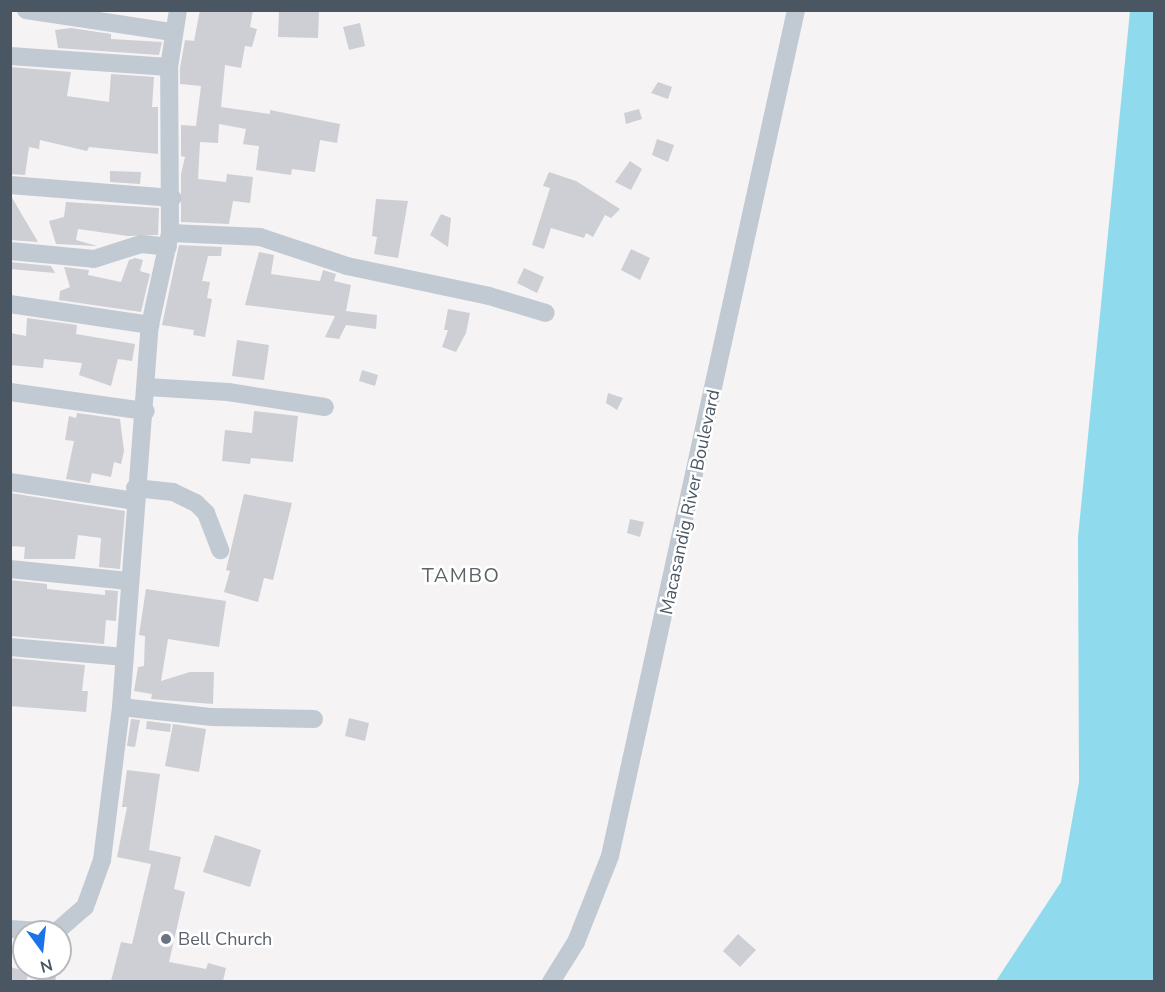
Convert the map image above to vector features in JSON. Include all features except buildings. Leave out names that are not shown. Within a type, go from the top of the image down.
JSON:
[{"type":"street","points":[[27,10],[172,32]]},
{"type":"street","points":[[70,920],[85,907],[102,860],[121,708],[128,581],[135,495],[146,411],[150,325],[169,240],[172,198],[169,67],[172,32],[178,10]]},
{"type":"street","name":"Macasandig River Boulevard","points":[[551,981],[576,942],[610,856],[796,10]]},
{"type":"street","points":[[10,56],[169,67]]},
{"type":"street","points":[[10,185],[172,198]]},
{"type":"street","points":[[10,251],[94,259],[141,244],[169,240],[260,237],[348,266],[489,296],[546,313]]},
{"type":"street","points":[[10,304],[150,325]]},
{"type":"street","points":[[147,387],[228,392],[325,407]]},
{"type":"street","points":[[10,392],[146,411]]},
{"type":"street","points":[[10,482],[135,495],[166,490],[196,503],[206,513],[220,550]]},
{"type":"street","points":[[10,569],[128,581]]},
{"type":"street","points":[[10,647],[125,657]]},
{"type":"street","points":[[121,708],[212,717],[314,719]]},
{"type":"water","points":[[1130,11],[1154,11],[1154,981],[996,981],[1061,882],[1079,782],[1078,537]]},
{"type":"place","name":"Bell Church","points":[[166,939]]},
{"type":"district","name":"TAMBO","points":[[461,575]]}]
